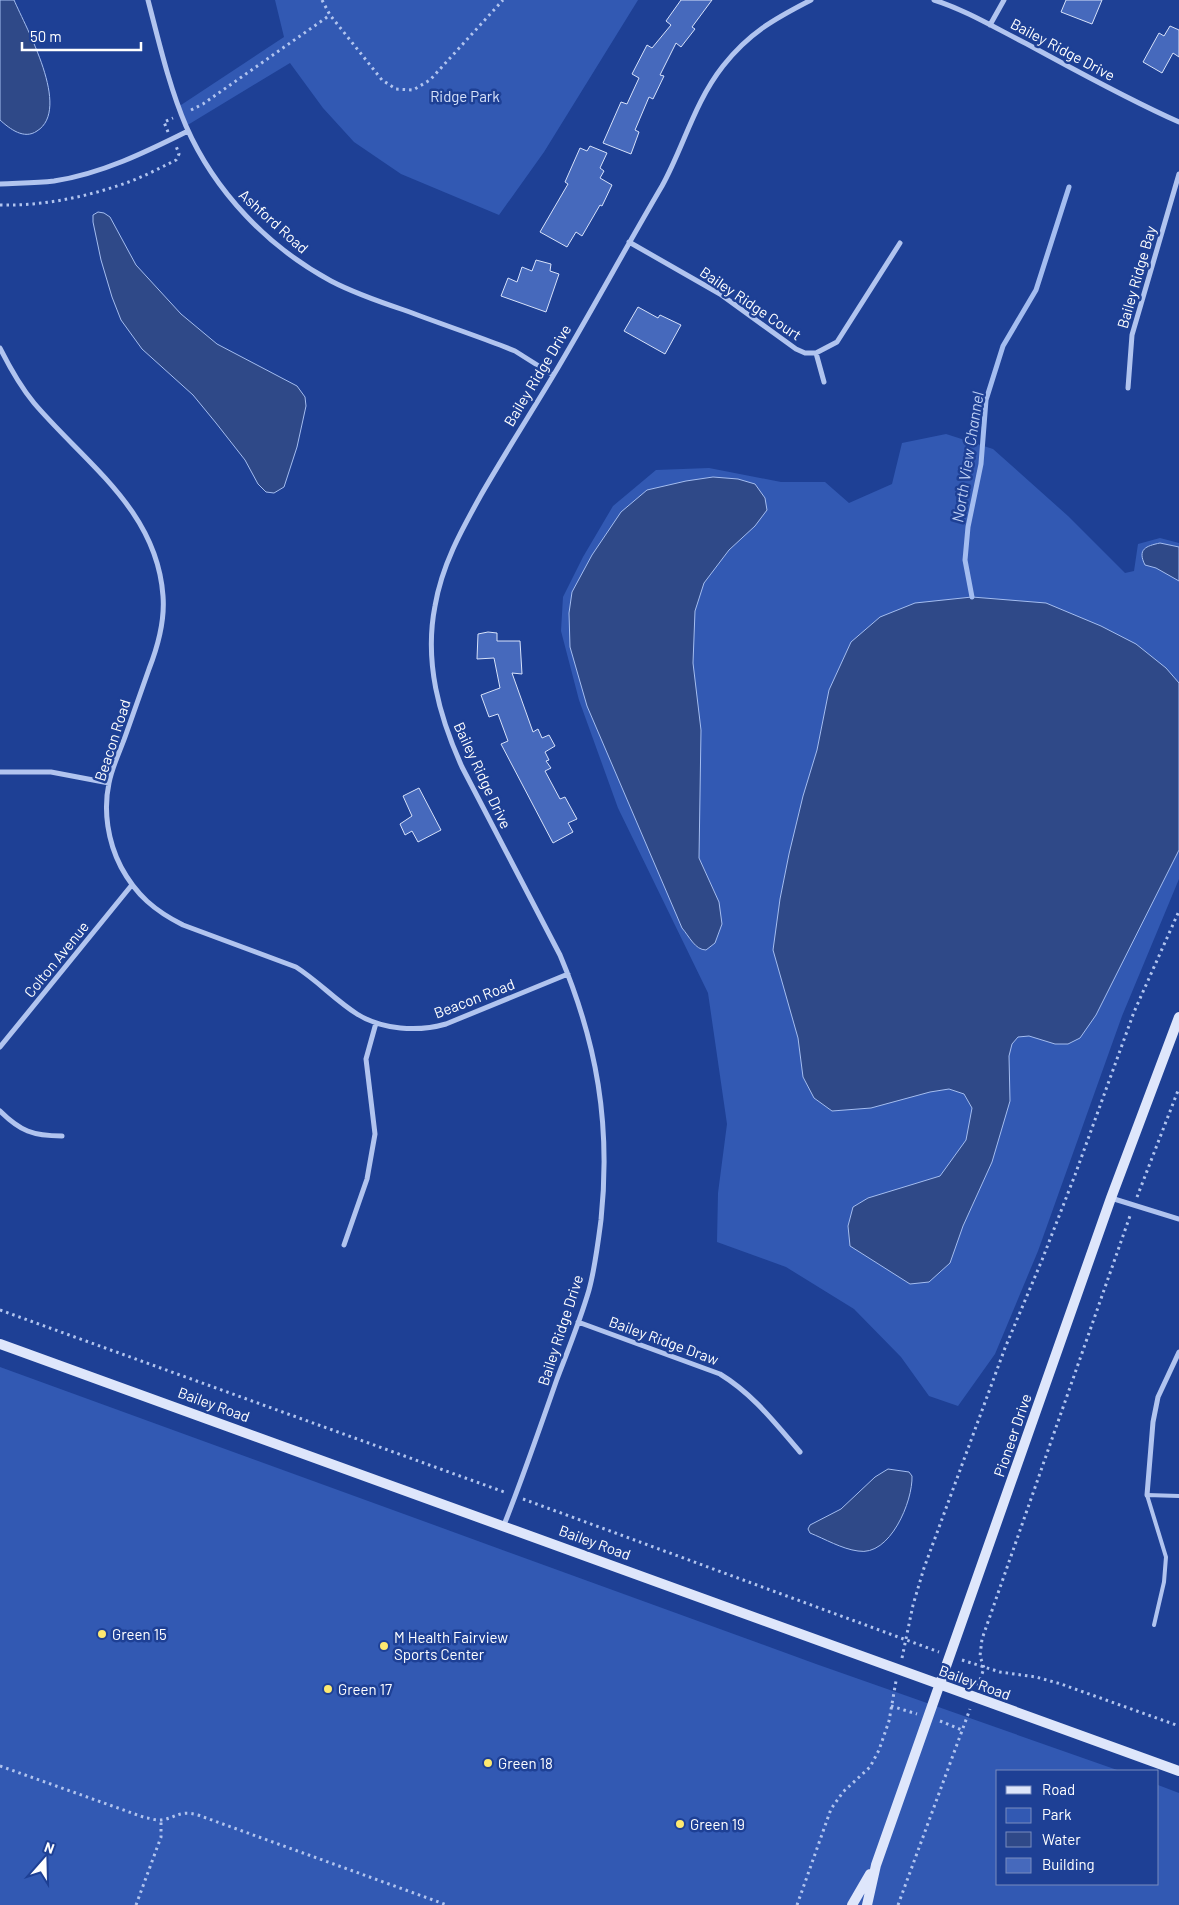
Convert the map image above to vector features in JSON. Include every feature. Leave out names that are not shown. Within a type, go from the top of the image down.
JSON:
[{"type":"main road","name":"Pioneer Drive","points":[[866,1905],[876,1865],[939,1684],[1112,1198],[1179,1017]]},
{"type":"main road","name":"Bailey Road","points":[[0,1344],[1179,1771]]},
{"type":"main road","name":"Pioneer Drive","points":[[852,1905],[876,1865]]},
{"type":"street","name":"Ashford Road","points":[[148,0],[171,87],[188,131],[224,192],[247,217],[274,242],[302,263],[331,281],[366,297],[515,351],[553,376]]},
{"type":"street","name":"Bailey Ridge Drive","points":[[504,1525],[589,1290],[598,1246],[602,1204],[604,1136],[600,1094],[584,1016],[568,974],[560,954],[462,767],[449,738],[437,700],[432,666],[431,635],[435,606],[444,571],[456,539],[499,463],[553,376],[664,182],[696,108],[709,85],[739,46],[759,29],[811,0]]},
{"type":"street","name":"Bailey Ridge Drive","points":[[934,0],[990,25],[1144,106],[1179,122]]},
{"type":"street","points":[[990,25],[1004,0]]},
{"type":"street","points":[[0,184],[54,180],[112,166],[188,131]]},
{"type":"street","name":"Bailey Ridge Bay","points":[[1128,388],[1132,335],[1179,174]]},
{"type":"street","name":"Bailey Ridge Court","points":[[629,242],[720,294],[792,346],[805,353],[816,353]]},
{"type":"street","points":[[824,382],[816,353],[837,342],[900,244]]},
{"type":"street","name":"Beacon Road","points":[[0,348],[15,378],[34,402],[125,500],[142,524],[153,548],[160,574],[164,597],[158,646],[109,782],[108,832],[116,856],[131,886],[150,904],[175,921],[296,967],[312,977],[358,1015],[376,1023],[406,1028],[433,1028],[568,974]]},
{"type":"street","points":[[0,772],[51,772],[109,782]]},
{"type":"street","name":"Colton Avenue","points":[[0,1047],[131,886]]},
{"type":"street","points":[[344,1245],[367,1179],[376,1134],[366,1059],[368,1046],[376,1023]]},
{"type":"street","points":[[0,1111],[17,1127],[29,1132],[45,1136],[62,1136]]},
{"type":"street","points":[[1112,1198],[1179,1219]]},
{"type":"street","name":"Bailey Ridge Draw","points":[[578,1322],[720,1374],[738,1385],[756,1402],[800,1452]]},
{"type":"street","points":[[1147,1495],[1158,1397],[1166,1376],[1179,1352]]},
{"type":"lane","points":[[1154,1625],[1164,1582],[1166,1557],[1147,1495],[1179,1496]]},
{"type":"path","points":[[322,0],[330,15],[382,80],[396,89],[413,90],[430,80],[503,0]]},
{"type":"path","points":[[542,1506],[906,1639],[913,1605],[924,1568],[1005,1348],[1075,1175],[1134,1012],[1179,911]]},
{"type":"path","points":[[1141,1188],[1179,1088]]},
{"type":"path","points":[[1128,1222],[982,1639],[980,1656],[984,1668],[1000,1672],[1036,1676],[1179,1726]]},
{"type":"path","points":[[0,1310],[496,1489]]},
{"type":"path","points":[[797,1905],[831,1809],[843,1792],[870,1767],[879,1750],[892,1706]]},
{"type":"path","points":[[898,1905],[962,1730]]},
{"type":"path","points":[[0,1766],[146,1818],[161,1820],[176,1814],[189,1813],[198,1815],[447,1905]]},
{"type":"path","points":[[136,1905],[161,1837],[161,1820]]},
{"type":"green space","name":"Ridge Park","points":[[275,0],[638,0],[544,152],[499,215],[401,174],[354,142],[323,108],[290,63],[186,126],[178,107],[284,37]]},
{"type":"green space","points":[[946,434],[993,449],[1068,516],[1125,573],[1134,571],[1138,544],[1160,538],[1179,543],[1179,879],[1122,1016],[1038,1251],[995,1354],[958,1406],[929,1396],[901,1357],[854,1309],[786,1267],[717,1242],[718,1193],[727,1124],[708,993],[618,808],[579,700],[561,631],[563,597],[583,557],[613,506],[656,470],[709,468],[781,482],[825,482],[849,503],[892,484],[902,443]]},
{"type":"green space","name":"M Health Fairview Sports Center","points":[[0,1367],[816,1664],[1117,1770],[996,1770],[996,1885],[1159,1885],[1159,1785],[1179,1793],[1179,1905],[0,1905]]},
{"type":"water","points":[[0,0],[14,0],[36,48],[48,87],[50,105],[47,120],[37,131],[32,133],[22,134],[17,132],[0,120]]},
{"type":"water","points":[[98,212],[110,217],[136,265],[181,314],[217,344],[297,386],[305,397],[306,406],[297,447],[284,487],[274,493],[266,492],[258,484],[245,460],[193,395],[142,349],[121,320],[101,260],[93,222],[93,215]]},
{"type":"water","points":[[713,477],[738,479],[755,484],[765,498],[767,510],[755,526],[729,550],[704,583],[695,611],[693,663],[701,730],[699,858],[719,902],[722,924],[715,943],[706,950],[695,945],[682,928],[587,706],[570,647],[569,613],[572,592],[592,555],[621,512],[647,490]]},
{"type":"water","points":[[1160,543],[1179,547],[1179,581],[1156,568],[1145,565],[1142,555],[1144,549]]},
{"type":"water","points":[[972,597],[1046,603],[1101,626],[1136,644],[1166,668],[1179,683],[1179,850],[1096,1015],[1080,1038],[1068,1044],[1055,1044],[1029,1036],[1018,1037],[1012,1044],[1009,1056],[1010,1101],[992,1162],[963,1226],[950,1263],[929,1282],[910,1284],[850,1246],[848,1226],[853,1207],[868,1198],[940,1176],[966,1140],[972,1108],[964,1094],[949,1089],[930,1092],[871,1108],[832,1111],[814,1098],[803,1077],[798,1038],[773,950],[789,854],[803,796],[817,750],[829,690],[851,642],[880,617],[915,603]]},
{"type":"water","points":[[888,1469],[909,1472],[912,1476],[911,1487],[904,1512],[889,1536],[880,1545],[870,1551],[852,1550],[810,1533],[808,1529],[810,1525],[841,1509],[875,1477]]},
{"type":"building","points":[[681,0],[712,0],[692,27],[695,29],[681,47],[676,43],[660,75],[664,76],[653,99],[649,97],[635,130],[639,132],[631,154],[603,143],[621,102],[627,104],[639,78],[632,74],[647,45],[652,48],[671,25],[666,21]]},
{"type":"building","points":[[1066,0],[1102,0],[1092,24],[1061,12]]},
{"type":"building","points":[[1170,26],[1179,30],[1179,57],[1173,53],[1162,73],[1143,62],[1159,33],[1164,36]]},
{"type":"building","points":[[590,146],[607,153],[600,168],[604,171],[600,178],[612,185],[602,206],[600,205],[582,236],[576,232],[567,247],[540,232],[568,184],[565,182],[580,148],[587,151]]},
{"type":"building","points":[[536,260],[551,264],[550,271],[559,274],[546,312],[501,296],[508,278],[517,282],[522,267],[532,271]]},
{"type":"building","points":[[638,307],[658,318],[660,315],[681,325],[665,354],[624,331]]},
{"type":"building","points":[[497,633],[497,641],[520,641],[522,674],[512,673],[533,732],[538,729],[542,738],[549,735],[555,746],[545,752],[549,760],[546,761],[551,768],[545,771],[560,799],[565,797],[577,819],[568,823],[573,832],[553,843],[501,744],[508,741],[498,714],[489,717],[481,695],[500,688],[494,658],[477,659],[478,634]]},
{"type":"building","points":[[419,788],[441,830],[418,842],[412,831],[405,835],[400,824],[412,816],[403,796]]},
{"type":"waterway","name":"North View Channel","points":[[972,597],[965,560],[968,527],[981,464],[986,400],[1003,346],[1036,290],[1069,187]]},
{"type":"place","name":"Green 15","points":[[102,1634]]},
{"type":"place","name":"M Health Fairview Sports Center","points":[[384,1646]]},
{"type":"place","name":"Green 17","points":[[328,1689]]},
{"type":"place","name":"Green 18","points":[[488,1763]]},
{"type":"place","name":"Green 19","points":[[680,1824]]}]
